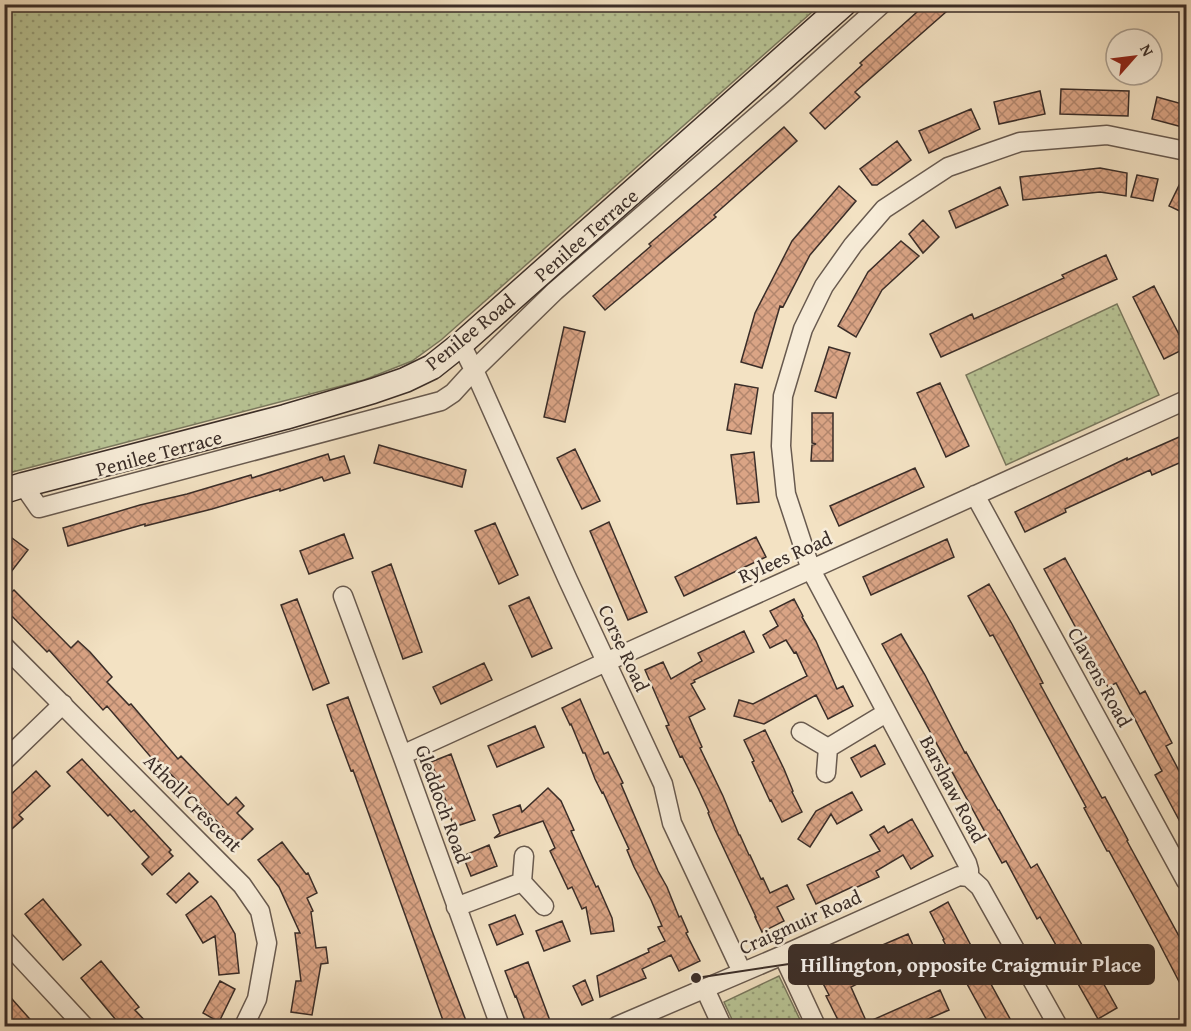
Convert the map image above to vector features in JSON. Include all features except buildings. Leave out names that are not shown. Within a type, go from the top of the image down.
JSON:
[{"type":"street","name":"Penilee Road","points":[[14,488],[285,417],[373,391],[405,380],[432,367],[844,4]]},
{"type":"street","name":"Penilee Terrace","points":[[14,488],[39,508],[441,401],[453,393],[555,291],[882,4]]},
{"type":"street","name":"Barshaw Road","points":[[1058,1026],[980,888],[969,877],[967,863],[811,570],[786,494],[781,446],[783,396],[803,329],[824,286],[853,244],[884,209],[948,167],[1020,142],[1107,135],[1186,152]]},
{"type":"street","name":"Corse Road","points":[[460,344],[474,370],[663,784],[672,822],[742,972]]},
{"type":"street","name":"Rylees Road","points":[[402,755],[1186,400]]},
{"type":"street","name":"Clavens Road","points":[[975,495],[1186,881]]},
{"type":"street","name":"Gleddoch Road","points":[[343,596],[500,1026]]},
{"type":"street","name":"Atholl Crescent","points":[[4,646],[242,885],[260,911],[267,943],[257,999],[244,1026]]},
{"type":"street","points":[[4,761],[63,704]]},
{"type":"street","points":[[828,748],[886,713]]},
{"type":"street","points":[[801,732],[828,748]]},
{"type":"street","points":[[826,773],[828,748]]},
{"type":"street","points":[[524,856],[522,882],[544,906]]},
{"type":"street","name":"Craigmuir Road","points":[[617,1026],[959,876],[969,877]]},
{"type":"street","points":[[456,907],[522,882]]},
{"type":"street","points":[[4,940],[84,1026]]},
{"type":"street","points":[[783,955],[816,1026]]},
{"type":"street","points":[[705,989],[722,1026]]},
{"type":"green space","points":[[5,4],[820,5],[441,340],[412,361],[364,380],[5,474]]},
{"type":"green space","points":[[1117,304],[1159,395],[1006,465],[966,375]]},
{"type":"green space","points":[[779,976],[803,1026],[735,1026],[724,1002]]},
{"type":"place","name":"Hillington, opposite Craigmuir Place","points":[[696,978]]}]
